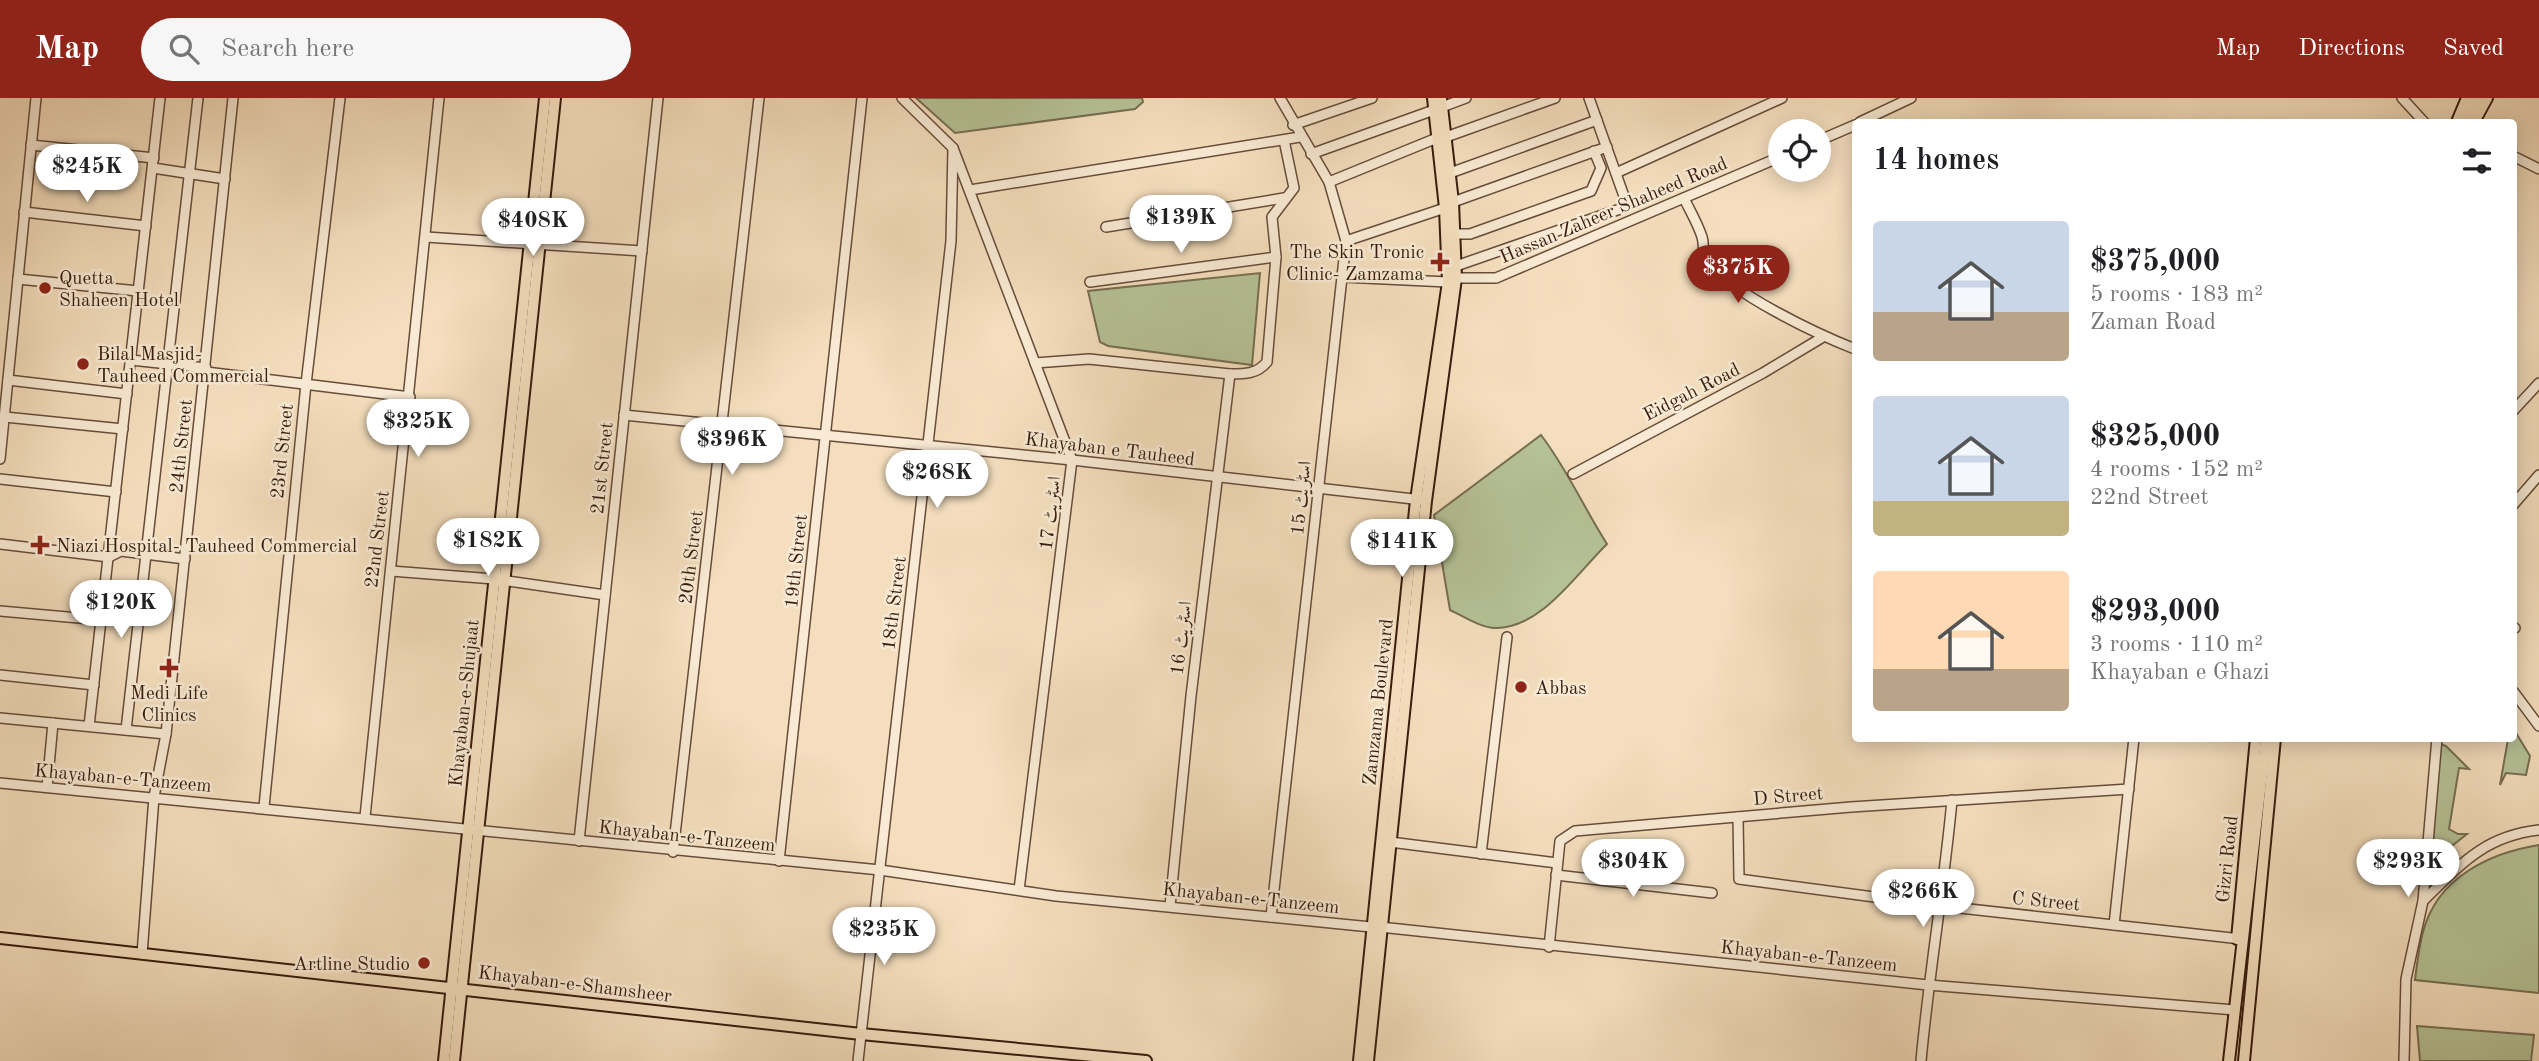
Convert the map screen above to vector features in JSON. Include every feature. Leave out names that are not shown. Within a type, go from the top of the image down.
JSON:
[{"type":"main road","name":"Khayaban-e-Shujaat","points":[[535,243],[545,98]]},
{"type":"main road","name":"Khayaban-e-Shujaat","points":[[454,1061],[457,987],[499,580],[535,243],[555,98]]},
{"type":"main road","name":"Zamzama Boulevard","points":[[1433,98],[1439,105],[1453,276]]},
{"type":"main road","points":[[2458,119],[2467,98]]},
{"type":"main road","points":[[2466,119],[2477,98]]},
{"type":"main road","points":[[2476,119],[2487,98]]},
{"type":"main road","points":[[2482,119],[2493,98]]},
{"type":"main road","name":"Zamzama Boulevard","points":[[1359,1061],[1376,927],[1421,500],[1453,276],[1454,234],[1449,205],[1450,173],[1442,137]]},
{"type":"main road","name":"Zamzama Boulevard","points":[[1368,1061],[1376,927],[1390,842],[1421,500]]},
{"type":"main road","name":"Gizri Road","points":[[2229,1061],[2239,984],[2256,742]]},
{"type":"main road","points":[[2259,935],[2256,870],[2266,742]]},
{"type":"main road","points":[[2240,939],[2256,870],[2274,742]]},
{"type":"main road","points":[[2244,1061],[2282,742]]},
{"type":"main road","name":"Khayaban-e-Shamsheer","points":[[0,938],[861,1034],[1146,1061]]},
{"type":"main road","name":"Khayaban-e-Shujaat","points":[[444,1061],[457,987]]},
{"type":"street","points":[[0,459],[36,98]]},
{"type":"street","points":[[89,726],[160,98]]},
{"type":"street","points":[[126,730],[198,98]]},
{"type":"street","name":"24th Street","points":[[142,954],[155,797],[166,734],[233,98]]},
{"type":"street","name":"23rd Street","points":[[264,807],[306,384],[340,98]]},
{"type":"street","name":"22nd Street","points":[[365,817],[439,98]]},
{"type":"street","name":"21st Street","points":[[579,841],[658,98]]},
{"type":"street","name":"20th Street","points":[[673,852],[759,98]]},
{"type":"street","name":"19th Street","points":[[779,861],[862,98]]},
{"type":"street","name":"اسٹریٹ 17","points":[[902,98],[953,148],[1072,460],[1019,890]]},
{"type":"street","name":"اسٹریٹ 15","points":[[1271,917],[1346,241],[1329,182],[1293,125],[1280,98]]},
{"type":"street","points":[[1293,125],[1372,98]]},
{"type":"street","points":[[1311,154],[1439,105],[1466,98]]},
{"type":"street","points":[[1329,182],[1442,137],[1555,98]]},
{"type":"street","points":[[1616,173],[1782,98]]},
{"type":"street","points":[[1866,119],[1911,98]]},
{"type":"street","points":[[2402,98],[2421,119]]},
{"type":"street","points":[[1453,276],[1623,208],[1626,202],[1597,120],[1593,99]]},
{"type":"street","points":[[1450,173],[1597,120]]},
{"type":"street","points":[[1831,135],[1852,126]]},
{"type":"street","points":[[970,190],[1300,137]]},
{"type":"street","points":[[1106,227],[1284,198],[1293,193],[1294,188],[1284,140]]},
{"type":"street","points":[[31,145],[153,163],[189,174],[225,179]]},
{"type":"street","points":[[1346,241],[1607,147]]},
{"type":"street","name":"18th Street","points":[[858,1061],[951,241],[953,148]]},
{"type":"street","points":[[1454,234],[1471,234],[1591,191],[1601,168],[1594,151]]},
{"type":"street","points":[[2517,158],[2539,169]]},
{"type":"street","name":"Hassan Zaheer Shaheed Road","points":[[1342,276],[1496,278],[1768,162]]},
{"type":"street","points":[[1035,363],[1089,359],[1250,374],[1267,362],[1276,257],[1272,217],[1284,198]]},
{"type":"street","points":[[1684,198],[1702,237],[1703,253],[1709,264],[1731,284],[1823,337],[1852,348]]},
{"type":"street","points":[[24,212],[146,226]]},
{"type":"street","points":[[426,237],[642,251]]},
{"type":"street","points":[[1090,282],[1276,257]]},
{"type":"street","points":[[18,279],[138,291]]},
{"type":"street","name":"Eidgah Road","points":[[1573,474],[1763,373],[1823,337]]},
{"type":"street","points":[[0,350],[12,351]]},
{"type":"street","points":[[131,360],[410,397]]},
{"type":"street","name":"اسٹریٹ 16","points":[[1170,906],[1230,374]]},
{"type":"street","points":[[8,380],[127,394]]},
{"type":"street","points":[[2517,407],[2539,383]]},
{"type":"street","name":"Khayaban e Tauheed","points":[[624,415],[1072,460],[1421,500]]},
{"type":"street","points":[[5,417],[123,429]]},
{"type":"street","points":[[2517,500],[2539,475]]},
{"type":"street","points":[[0,479],[116,492]]},
{"type":"street","points":[[0,544],[108,557],[121,551],[185,559]]},
{"type":"street","points":[[391,571],[499,580],[605,595]]},
{"type":"street","points":[[0,611],[101,620]]},
{"type":"street","points":[[1481,854],[1507,638]]},
{"type":"street","points":[[0,675],[94,685]]},
{"type":"street","points":[[2517,696],[2537,722]]},
{"type":"street","points":[[0,718],[166,734]]},
{"type":"street","points":[[47,788],[53,723]]},
{"type":"street","points":[[2114,925],[2134,742]]},
{"type":"street","points":[[2406,1058],[2406,979],[2423,901],[2437,742]]},
{"type":"street","name":"Khayaban-e-Tanzeem","points":[[0,783],[473,828],[673,852],[880,870],[1019,890],[1549,947],[1928,985],[2235,1010]]},
{"type":"street","name":"D Street","points":[[1549,947],[1560,841],[1575,831],[1952,800],[2129,789]]},
{"type":"street","points":[[1920,1061],[1928,985],[1942,906],[1952,800]]},
{"type":"street","name":"C Street","points":[[1738,817],[1739,879],[1942,906],[2240,939]]},
{"type":"street","points":[[2423,901],[2472,853],[2515,835],[2539,830]]},
{"type":"street","points":[[1390,842],[1557,863]]},
{"type":"street","points":[[1556,875],[1712,893]]},
{"type":"green space","points":[[916,98],[1142,98],[1143,102],[1135,109],[955,133]]},
{"type":"green space","points":[[1260,273],[1252,365],[1108,346],[1100,342],[1088,291]]},
{"type":"green space","points":[[1541,435],[1607,544],[1543,610],[1512,626],[1484,626],[1450,610],[1434,515]]},
{"type":"green space","points":[[2517,735],[2530,756],[2526,775],[2506,773],[2500,785],[2507,742],[2517,742]]},
{"type":"green space","points":[[2439,743],[2446,746],[2469,769],[2459,768],[2449,829],[2458,834],[2467,834],[2438,857],[2431,867]]},
{"type":"green space","points":[[2539,845],[2539,993],[2415,980],[2422,938],[2430,913],[2440,897],[2468,871],[2484,862],[2502,854]]},
{"type":"green space","points":[[2417,1026],[2534,1035],[2531,1061],[2420,1061]]},
{"type":"place","name":"The Skin Tronic Clinic- Zamzama","points":[[1440,262]]},
{"type":"place","name":"Quetta Shaheen Hotel","points":[[45,288]]},
{"type":"place","name":"Bilal Masjid- Tauheed Commercial","points":[[83,364]]},
{"type":"place","name":"Niazi Hospital- Tauheed Commercial","points":[[40,545]]},
{"type":"place","name":"Medi Life Clinics","points":[[169,668]]},
{"type":"place","name":"Abbas","points":[[1521,687]]},
{"type":"place","name":"Artline Studio","points":[[424,963]]}]
